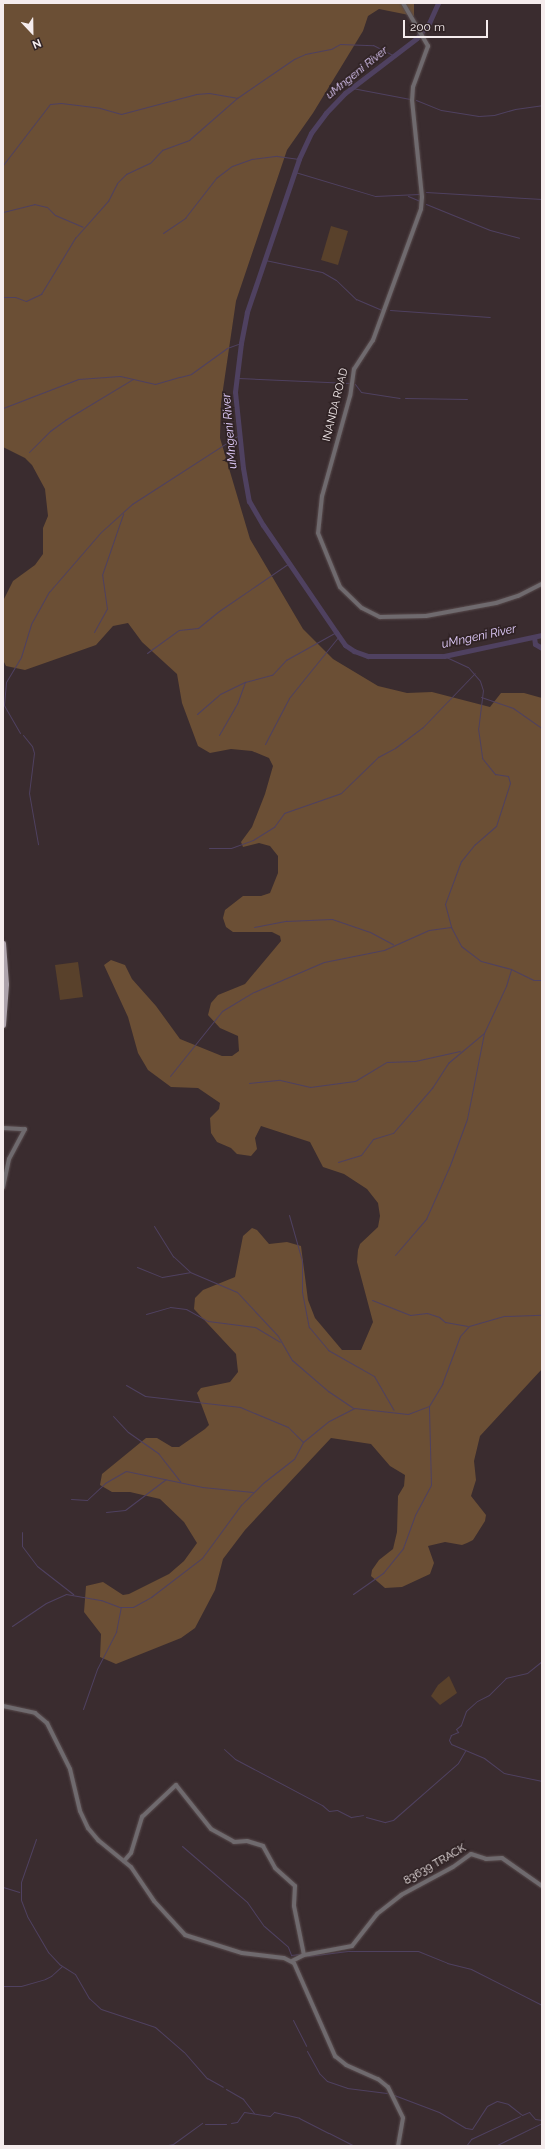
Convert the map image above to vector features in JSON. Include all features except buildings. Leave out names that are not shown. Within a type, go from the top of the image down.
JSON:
[{"type":"main road","points":[[3,943],[6,984],[3,1025]]},
{"type":"street","name":"INANDA ROAD","points":[[403,3],[423,37],[428,52],[413,87],[412,100],[422,197],[421,209],[373,340],[354,369],[350,396],[322,496],[318,533],[340,587],[362,608],[380,617],[426,616],[496,603],[518,596],[542,584]]},
{"type":"street","points":[[3,1128],[25,1129],[9,1159],[3,1186]]},
{"type":"street","points":[[3,1706],[35,1713],[47,1723],[70,1769],[83,1819],[98,1840],[135,1871],[154,1901],[188,1937],[246,1954],[292,1961],[304,1955],[294,1906],[295,1886],[275,1868],[263,1846],[249,1841],[232,1841],[211,1829],[195,1811],[176,1785],[142,1817],[131,1853],[124,1861]]},
{"type":"street","name":"83639 TRACK","points":[[304,1955],[348,1947],[358,1941],[377,1914],[401,1894],[449,1869],[474,1853],[486,1859],[502,1858],[542,1886]]},
{"type":"street","points":[[292,1961],[302,1979],[335,2056],[346,2065],[378,2079],[388,2088],[403,2118],[398,2146]]},
{"type":"shaded area","points":[[3,3],[414,3],[414,16],[379,9],[368,16],[363,31],[313,113],[287,150],[236,301],[221,403],[220,438],[250,539],[303,629],[333,659],[378,686],[407,693],[432,692],[490,707],[501,693],[524,693],[542,698],[542,1369],[480,1436],[474,1461],[476,1480],[471,1496],[486,1515],[485,1521],[473,1540],[467,1543],[462,1545],[445,1542],[428,1546],[434,1563],[430,1574],[402,1587],[385,1588],[371,1576],[372,1570],[379,1560],[393,1549],[397,1532],[398,1496],[404,1486],[405,1475],[390,1466],[371,1444],[331,1438],[245,1530],[223,1559],[215,1590],[195,1628],[181,1638],[116,1664],[100,1657],[101,1634],[84,1612],[86,1586],[103,1582],[123,1595],[129,1594],[169,1574],[184,1561],[197,1543],[184,1522],[160,1499],[130,1492],[112,1492],[100,1485],[102,1474],[146,1438],[157,1438],[172,1447],[179,1447],[205,1429],[209,1425],[197,1393],[201,1388],[230,1382],[238,1372],[236,1354],[194,1309],[195,1298],[203,1290],[235,1277],[243,1236],[252,1228],[257,1230],[269,1244],[287,1242],[301,1246],[308,1300],[315,1318],[342,1350],[361,1350],[373,1322],[357,1262],[358,1250],[360,1244],[378,1227],[380,1216],[378,1203],[367,1189],[344,1174],[323,1167],[310,1142],[261,1126],[255,1138],[257,1149],[251,1156],[237,1154],[231,1148],[217,1142],[211,1133],[210,1118],[219,1109],[220,1103],[198,1088],[171,1087],[148,1070],[138,1053],[128,1017],[104,965],[111,960],[125,965],[132,979],[156,1006],[180,1039],[222,1056],[232,1056],[239,1051],[238,1036],[220,1028],[208,1015],[211,1003],[218,995],[245,984],[281,941],[280,936],[272,932],[233,932],[226,927],[223,918],[225,910],[243,896],[261,896],[270,893],[278,873],[278,856],[270,846],[259,843],[243,847],[241,842],[252,827],[265,794],[273,766],[269,758],[252,751],[231,749],[210,753],[198,746],[182,703],[177,674],[142,642],[128,623],[113,626],[96,645],[25,670],[6,666],[3,660],[3,601],[13,581],[35,565],[43,554],[43,528],[48,516],[45,489],[32,465],[25,458],[3,447]]},
{"type":"shaded area","points":[[331,226],[348,231],[338,265],[321,260]]},
{"type":"shaded area","points":[[78,962],[83,997],[60,1000],[55,965]]},
{"type":"shaded area","points":[[449,1676],[457,1693],[440,1705],[431,1696],[438,1685]]},
{"type":"waterway","name":"uMngeni River","points":[[438,3],[429,23],[417,38],[345,93],[326,113],[311,133],[299,159],[247,312],[241,343],[235,392],[243,468],[249,501],[263,525],[345,645],[354,651],[368,656],[444,656],[542,635]]},
{"type":"waterway","name":"uMngeni River","points":[[436,11],[440,3]]},
{"type":"waterway","points":[[3,165],[50,104],[61,103],[100,108],[121,114],[196,94],[209,93],[237,98],[294,59],[305,54],[331,49],[340,44],[373,45],[395,56]]},
{"type":"waterway","points":[[352,88],[410,99]]},
{"type":"waterway","points":[[3,297],[15,297],[26,301],[41,294],[75,238],[108,201],[117,183],[126,174],[150,163],[162,150],[189,140],[237,98]]},
{"type":"waterway","points":[[416,100],[441,110],[479,116],[494,115],[515,109],[542,105]]},
{"type":"waterway","points":[[163,233],[185,218],[216,178],[232,166],[251,159],[277,156],[299,159]]},
{"type":"waterway","points":[[295,172],[375,196],[419,194]]},
{"type":"waterway","points":[[426,192],[542,199]]},
{"type":"waterway","points":[[408,196],[420,201]]},
{"type":"waterway","points":[[3,212],[34,204],[47,207],[55,215],[83,227]]},
{"type":"waterway","points":[[426,204],[490,230],[519,238]]},
{"type":"waterway","points":[[265,260],[322,272],[336,280],[356,299],[382,310]]},
{"type":"waterway","points":[[390,310],[490,317]]},
{"type":"waterway","points":[[3,408],[78,379],[120,376],[155,384],[191,374],[227,348],[241,343]]},
{"type":"waterway","points":[[238,378],[350,383]]},
{"type":"waterway","points":[[29,452],[50,431],[65,420],[133,379]]},
{"type":"waterway","points":[[355,384],[361,392],[400,398]]},
{"type":"waterway","points":[[405,398],[467,399]]},
{"type":"waterway","points":[[20,733],[4,705],[6,682],[21,657],[31,624],[49,592],[101,532],[132,504],[239,435]]},
{"type":"waterway","points":[[94,632],[107,609],[102,575],[123,514]]},
{"type":"waterway","points":[[147,653],[179,630],[198,628],[219,611],[289,563]]},
{"type":"waterway","points":[[197,714],[220,694],[245,682],[272,675],[286,660],[336,632]]},
{"type":"waterway","points":[[265,744],[289,698],[339,636]]},
{"type":"waterway","points":[[534,637],[535,644],[542,648]]},
{"type":"waterway","points":[[444,656],[468,667],[480,681],[483,690],[478,728],[482,758],[495,774],[508,776],[510,783],[496,826],[475,844],[461,861],[445,904],[451,927],[461,946],[481,961],[511,969],[534,980],[542,980]]},
{"type":"waterway","points":[[209,848],[231,848],[253,840],[274,827],[284,813],[341,793],[378,757],[395,748],[422,728],[475,673]]},
{"type":"waterway","points":[[219,735],[237,704],[245,682]]},
{"type":"waterway","points":[[481,697],[513,708],[542,728]]},
{"type":"waterway","points":[[23,735],[32,746],[34,753],[29,793],[38,844]]},
{"type":"waterway","points":[[254,927],[286,921],[332,919],[370,932],[393,944]]},
{"type":"waterway","points":[[170,1076],[222,1011],[254,992],[324,962],[384,950],[429,930],[451,927]]},
{"type":"waterway","points":[[338,1162],[361,1155],[373,1139],[393,1133],[432,1088],[448,1063],[484,1033],[506,986],[511,970]]},
{"type":"waterway","points":[[395,1255],[426,1219],[450,1165],[467,1119],[484,1033]]},
{"type":"waterway","points":[[249,1083],[280,1080],[310,1087],[355,1081],[387,1062],[415,1061],[460,1051]]},
{"type":"waterway","points":[[289,1215],[302,1261],[302,1292],[309,1327],[328,1350],[374,1376],[394,1410]]},
{"type":"waterway","points":[[154,1226],[173,1256],[190,1272],[237,1292],[278,1336],[292,1360],[328,1391],[353,1408]]},
{"type":"waterway","points":[[137,1267],[162,1277],[190,1272]]},
{"type":"waterway","points":[[372,1300],[410,1315],[427,1313],[439,1317],[445,1322],[468,1326]]},
{"type":"waterway","points":[[146,1314],[170,1307],[186,1309],[208,1321],[255,1327],[280,1342]]},
{"type":"waterway","points":[[12,1626],[46,1603],[66,1594],[101,1600],[119,1607],[133,1607],[151,1597],[202,1558],[241,1505],[263,1483],[294,1459],[303,1442],[329,1421],[354,1408],[408,1414],[429,1406],[442,1384],[460,1336],[469,1326],[505,1316],[542,1315]]},
{"type":"waterway","points":[[126,1385],[145,1396],[240,1407],[288,1427],[303,1442]]},
{"type":"waterway","points":[[353,1594],[383,1573],[403,1548],[415,1515],[431,1485],[429,1406]]},
{"type":"waterway","points":[[113,1416],[128,1432],[158,1453],[180,1481]]},
{"type":"waterway","points":[[71,1499],[87,1500],[105,1483],[126,1471],[202,1487],[253,1492]]},
{"type":"waterway","points":[[106,1512],[125,1510],[166,1479]]},
{"type":"waterway","points":[[22,1532],[22,1546],[37,1566],[73,1594]]},
{"type":"waterway","points":[[83,1709],[97,1669],[116,1632],[121,1607]]},
{"type":"waterway","points":[[542,1661],[527,1673],[506,1678],[489,1695],[477,1701],[466,1711],[461,1725],[456,1729],[458,1732],[451,1735],[449,1740],[451,1744],[484,1758],[504,1773],[542,1781]]},
{"type":"waterway","points":[[224,1749],[235,1759],[322,1805],[329,1811],[337,1810],[351,1817],[363,1815]]},
{"type":"waterway","points":[[366,1817],[385,1822],[393,1820],[458,1763],[465,1751]]},
{"type":"waterway","points":[[36,1839],[21,1882],[21,1900],[27,1916],[48,1952],[59,1964],[75,1974],[89,1998],[101,2009],[155,2027],[184,2052],[207,2078],[223,2087]]},
{"type":"waterway","points":[[182,1846],[247,1902],[264,1926],[288,1947],[291,1955],[300,1954]]},
{"type":"waterway","points":[[3,1887],[19,1892]]},
{"type":"waterway","points":[[308,1956],[348,1951],[418,1951],[447,1963],[471,1969],[542,2005]]},
{"type":"waterway","points":[[3,1986],[21,1986],[45,1979],[51,1976],[62,1966]]},
{"type":"waterway","points":[[293,2020],[306,2046]]},
{"type":"waterway","points":[[307,2051],[320,2074],[327,2081],[347,2088],[387,2093]]},
{"type":"waterway","points":[[226,2089],[243,2099],[254,2113]]},
{"type":"waterway","points":[[394,2095],[439,2112],[466,2128],[472,2129],[487,2106],[497,2101],[508,2104],[522,2115],[529,2112],[535,2119],[542,2120]]},
{"type":"waterway","points":[[231,2123],[237,2122],[244,2112],[270,2116],[274,2112],[299,2118],[328,2133]]},
{"type":"waterway","points":[[466,2146],[471,2139],[520,2116]]},
{"type":"waterway","points":[[163,2146],[173,2144],[202,2123]]},
{"type":"waterway","points":[[495,2146],[542,2123]]},
{"type":"waterway","points":[[205,2124],[226,2124]]},
{"type":"waterway","points":[[329,2133],[354,2146]]}]
